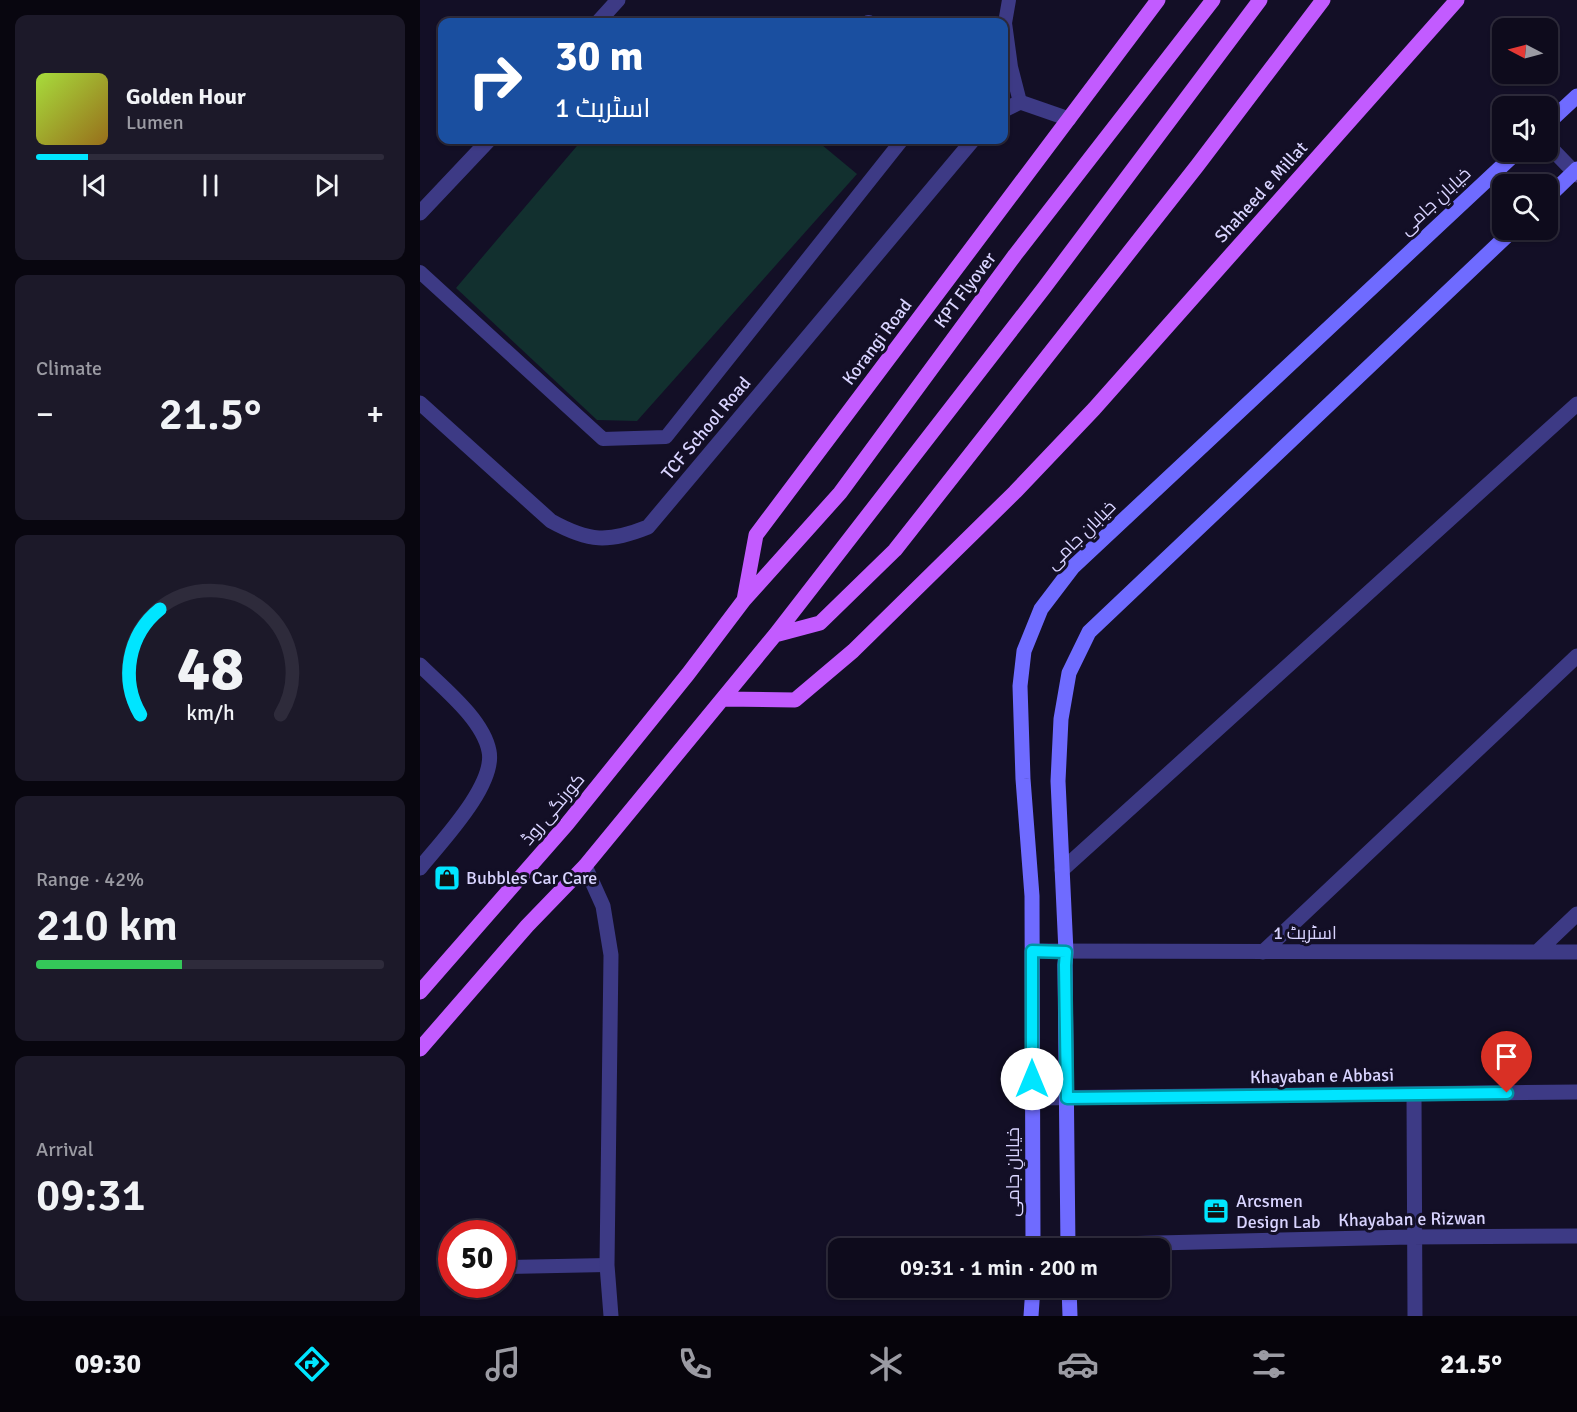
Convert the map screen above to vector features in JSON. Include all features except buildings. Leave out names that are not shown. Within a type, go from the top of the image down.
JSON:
[{"type":"main road","name":"KPT Flyover","points":[[744,600],[840,493],[1015,255],[1214,0]]},
{"type":"main road","points":[[420,1049],[527,926],[585,866],[719,705],[1044,288],[1260,0]]},
{"type":"main road","points":[[775,635],[820,622],[895,550],[1197,166],[1323,0]]},
{"type":"main road","name":"Shaheed e Millat","points":[[719,705],[795,700],[853,651],[1015,492],[1095,409],[1457,0]]},
{"type":"main road","name":"Korangi Road","points":[[744,600],[756,535],[1156,1]]},
{"type":"main road","points":[[1558,114],[1577,96]]},
{"type":"main road","name":"خیابانِ جامی","points":[[1033,1238],[1032,896],[1023,779],[1020,686],[1024,651],[1041,609],[1073,567],[1506,162]]},
{"type":"main road","points":[[1558,188],[1576,172]]},
{"type":"main road","points":[[1068,1238],[1066,958],[1058,781],[1061,719],[1069,673],[1089,632],[1503,240]]},
{"type":"main road","name":"کورنگی روڈ","points":[[420,992],[567,824],[688,674],[744,600]]},
{"type":"main road","points":[[1031,1316],[1032,1298]]},
{"type":"main road","points":[[1069,1298],[1070,1316]]},
{"type":"street","points":[[602,18],[618,0]]},
{"type":"street","points":[[1008,108],[1020,102],[1069,119]]},
{"type":"street","points":[[420,213],[485,144]]},
{"type":"street","name":"TCF School Road","points":[[420,403],[551,521],[574,533],[600,539],[625,536],[648,527],[969,144]]},
{"type":"street","points":[[1558,155],[1576,172]]},
{"type":"street","points":[[1062,870],[1577,404]]},
{"type":"street","points":[[1263,952],[1577,656]]},
{"type":"street","points":[[420,665],[462,706],[482,733],[489,750],[490,766],[474,800],[420,868]]},
{"type":"street","points":[[585,866],[603,906],[611,955],[607,1265],[611,1316]]},
{"type":"street","points":[[1537,952],[1577,914]]},
{"type":"street","name":"اسٹریٹ 1","points":[[1032,957],[1263,952],[1577,952]]},
{"type":"street","name":"Khayaban e Abbasi","points":[[1033,1098],[1577,1092]]},
{"type":"street","points":[[1414,1094],[1415,1316]]},
{"type":"street","name":"Khayaban e Rizwan","points":[[1170,1244],[1577,1236]]},
{"type":"lane","points":[[1006,18],[1009,0]]},
{"type":"lane","points":[[1008,45],[1020,102]]},
{"type":"lane","points":[[420,272],[603,439],[666,437],[899,144]]},
{"type":"lane","points":[[516,1267],[607,1265]]},
{"type":"green space","points":[[579,144],[821,144],[857,174],[637,421],[597,420],[456,288]]},
{"type":"place","name":"Bubbles Car Care","points":[[447,878]]},
{"type":"place","name":"Arcsmen Design Lab","points":[[1216,1211]]},
{"type":"route","points":[[1032,1079],[1032,951],[1066,952],[1067,1098],[1507,1093]]}]
